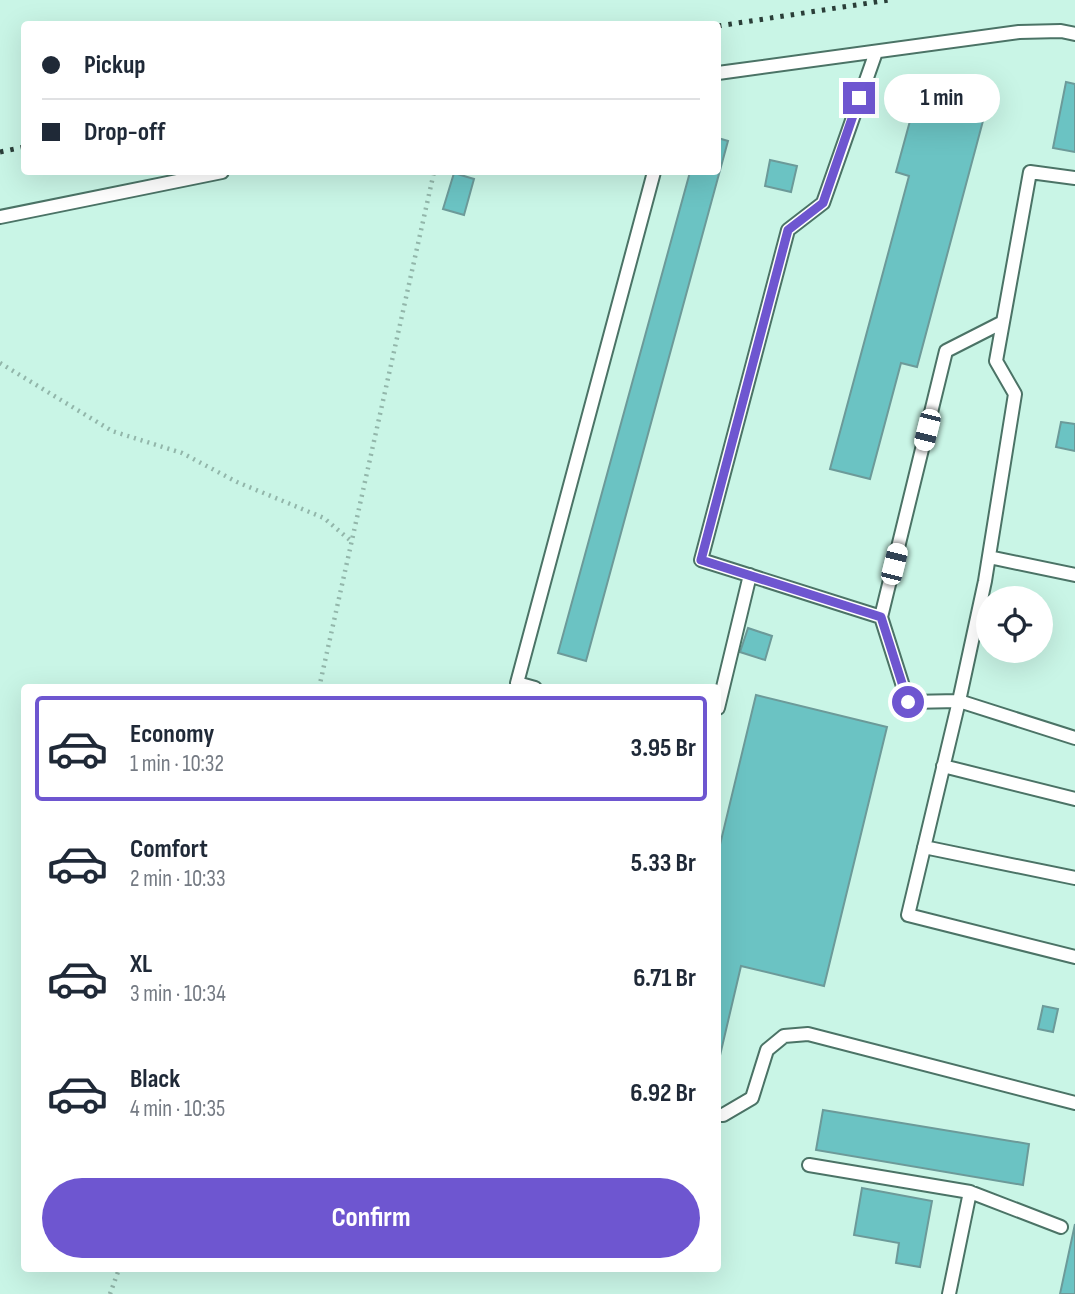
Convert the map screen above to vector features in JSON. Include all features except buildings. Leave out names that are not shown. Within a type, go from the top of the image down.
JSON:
[{"type":"lane","points":[[721,73],[1019,32],[1061,31],[1075,34]]},
{"type":"lane","points":[[876,51],[823,203],[788,230],[701,560],[881,617]]},
{"type":"lane","points":[[1075,178],[1030,172],[996,361],[1016,394],[989,557],[959,701],[908,915],[1075,957]]},
{"type":"lane","points":[[0,217],[207,175]]},
{"type":"lane","points":[[523,684],[517,682],[653,175]]},
{"type":"lane","points":[[1003,322],[946,351],[881,617],[908,702],[959,701],[1075,738]]},
{"type":"lane","points":[[989,557],[1075,575]]},
{"type":"lane","points":[[721,696],[750,575]]},
{"type":"lane","points":[[943,766],[1075,799]]},
{"type":"lane","points":[[924,846],[1075,877]]},
{"type":"lane","points":[[721,1115],[752,1098],[767,1050],[784,1036],[808,1034],[1075,1103]]},
{"type":"lane","points":[[809,1165],[970,1192],[1060,1227]]},
{"type":"lane","points":[[949,1294],[970,1192]]},
{"type":"path","points":[[320,684],[433,175]]},
{"type":"path","points":[[0,363],[112,431],[182,453],[237,482],[324,518],[351,541]]},
{"type":"path","points":[[110,1294],[118,1272]]},
{"type":"railway","points":[[721,26],[889,0]]},
{"type":"railway","points":[[0,152],[21,148]]},
{"type":"route","points":[[859,98],[823,203],[788,230],[701,560],[881,617],[908,702]]}]
